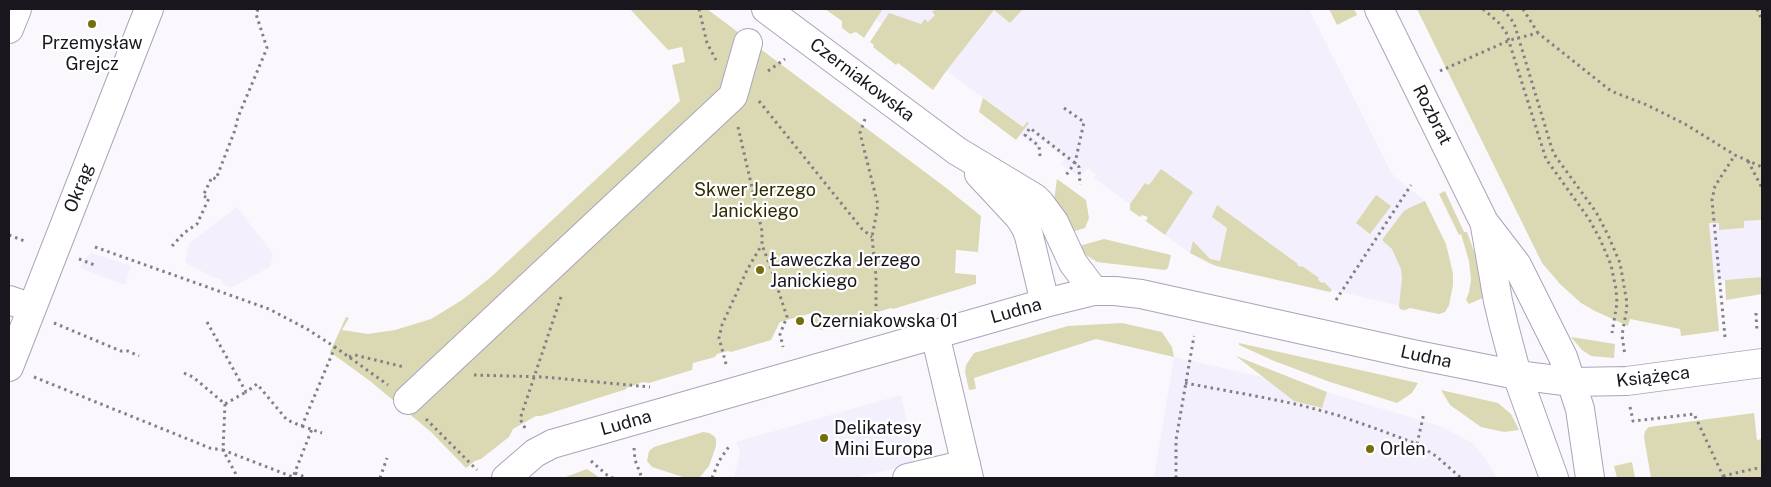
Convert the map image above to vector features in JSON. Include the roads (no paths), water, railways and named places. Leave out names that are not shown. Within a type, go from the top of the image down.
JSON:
[{"type":"street","points":[[9,29],[17,9]]},
{"type":"street","name":"Okrąg","points":[[20,371],[29,309],[149,9]]},
{"type":"street","name":"Czerniakowska","points":[[766,9],[957,152],[1026,191],[1040,203],[1054,222],[1073,263],[1094,291]]},
{"type":"street","name":"Rozbrat","points":[[1379,9],[1484,222],[1517,265],[1546,321],[1572,382],[1580,409],[1590,478]]},
{"type":"street","points":[[408,400],[733,96],[748,43]]},
{"type":"street","name":"Czerniakowska","points":[[957,152],[1020,217],[1029,236],[1045,303]]},
{"type":"street","name":"Rozbrat","points":[[1484,222],[1498,301],[1517,375],[1554,478]]},
{"type":"street","name":"Ludna","points":[[506,478],[535,453],[552,444],[935,334],[1094,291],[1141,294],[1412,354],[1544,379]]},
{"type":"street","points":[[907,478],[967,471],[935,334]]},
{"type":"street","name":"Książęca","points":[[1544,379],[1572,382],[1627,381],[1762,363]]},
{"type":"place","name":"Przemysław Grejcz","points":[[92,24]]},
{"type":"place","name":"Ławeczka Jerzego Janickiego","points":[[760,270]]},
{"type":"place","name":"Czerniakowska 01","points":[[800,321]]},
{"type":"place","name":"Delikatesy Mini Europa","points":[[824,438]]},
{"type":"place","name":"Orlen","points":[[1370,449]]},
{"type":"park label","name":"Skwer Jerzego Janickiego","points":[[755,200]]}]
